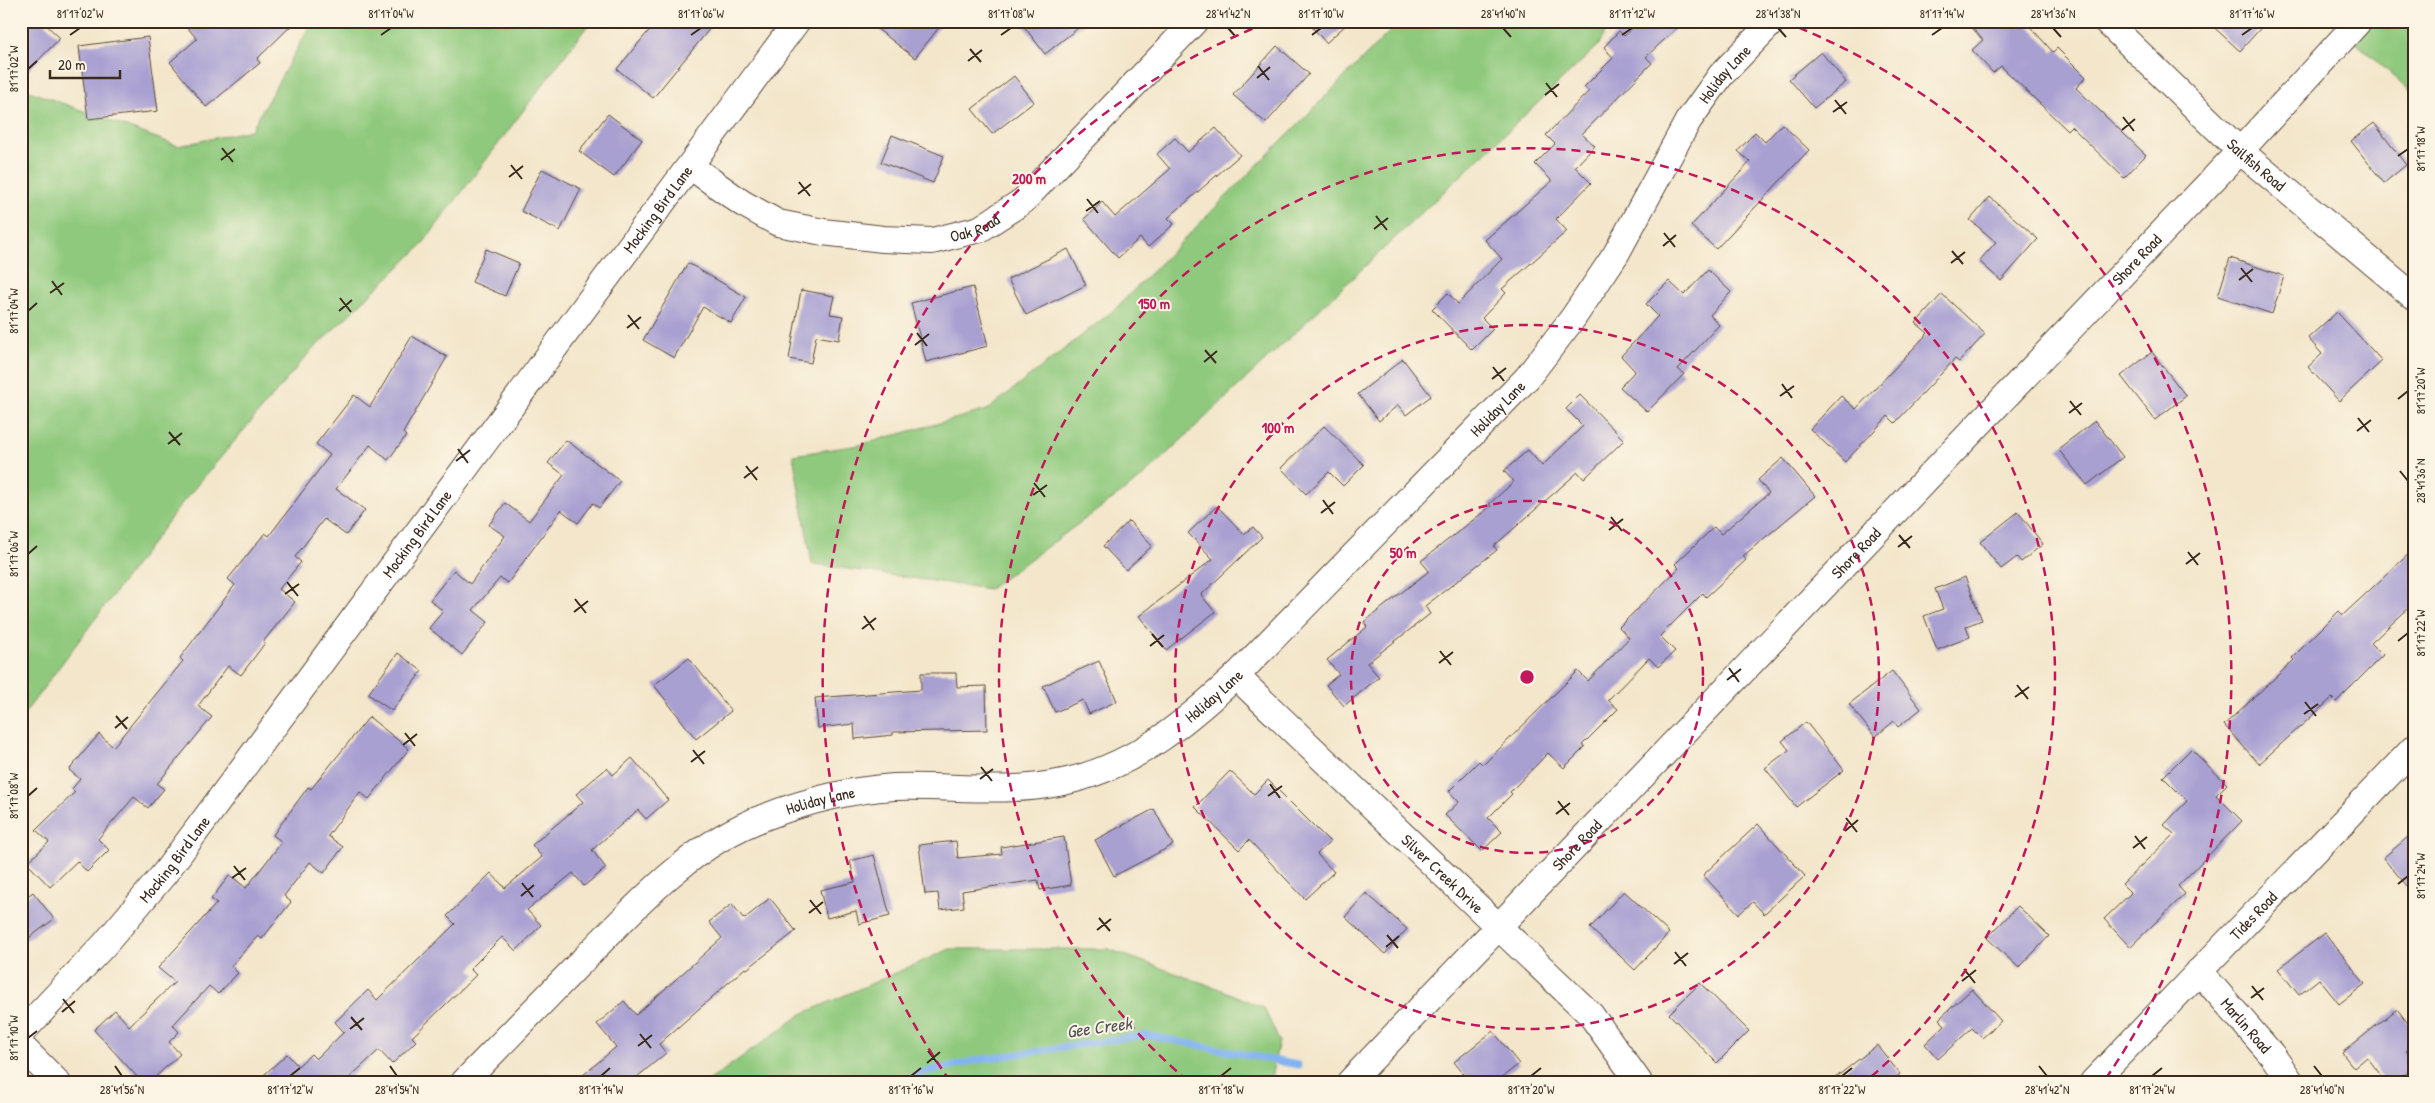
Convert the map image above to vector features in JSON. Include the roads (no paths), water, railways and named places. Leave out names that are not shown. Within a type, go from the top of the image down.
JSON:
[{"type":"street","name":"Mocking Bird Lane","points":[[21,1033],[104,945],[165,873],[797,21]]},
{"type":"street","name":"Oak Road","points":[[690,166],[742,203],[778,223],[823,232],[883,239],[932,241],[980,229],[1023,202],[1195,21]]},
{"type":"street","name":"Holiday Lane","points":[[464,1082],[653,888],[712,844],[762,818],[822,798],[893,788],[1020,788],[1059,783],[1101,770],[1151,746],[1190,719],[1236,676],[1527,378],[1573,318],[1616,254],[1688,121],[1722,75],[1773,21]]},
{"type":"street","name":"Sailfish Road","points":[[2106,21],[2240,151],[2414,297]]},
{"type":"street","name":"Shore Road","points":[[1350,1082],[2240,151],[2359,21]]},
{"type":"street","name":"Silver Creek Drive","points":[[1236,676],[1591,1015],[1639,1082]]},
{"type":"street","name":"Tides Road","points":[[2093,1082],[2414,748]]},
{"type":"street","name":"Marlin Road","points":[[2199,971],[2272,1055],[2291,1082]]},
{"type":"street","points":[[21,1046],[57,1082]]},
{"type":"waterway","name":"Gee Creek","points":[[907,1082],[920,1073],[978,1060],[1146,1035],[1298,1065]]}]
